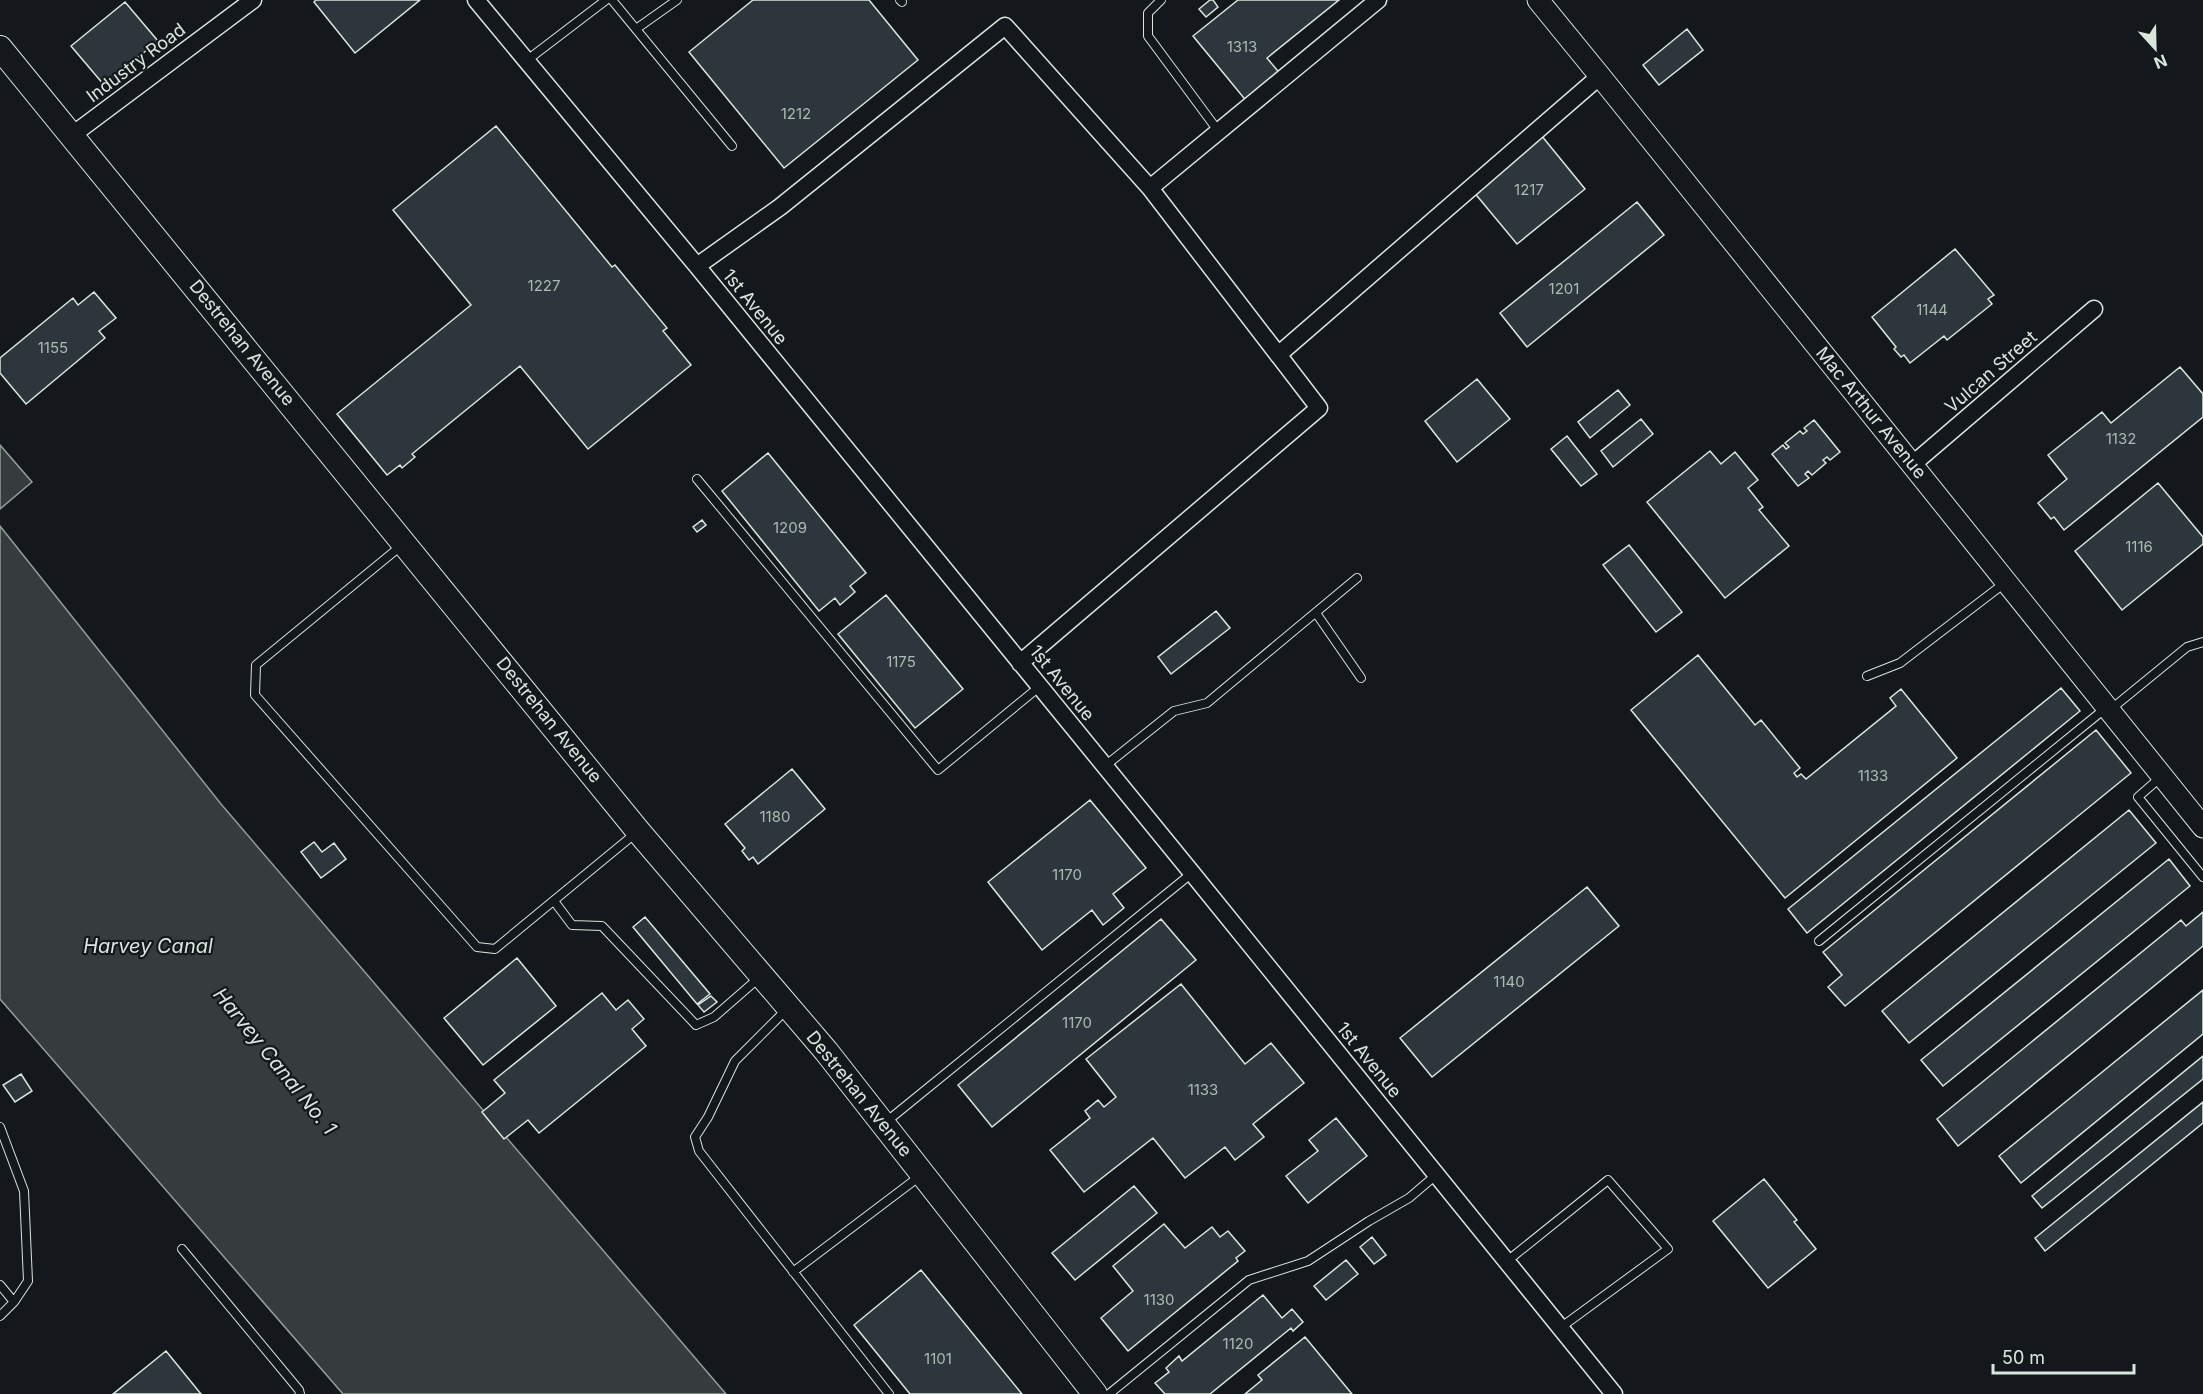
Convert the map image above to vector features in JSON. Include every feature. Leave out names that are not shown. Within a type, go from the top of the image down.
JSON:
[{"type":"main road","name":"Destrehan Avenue","points":[[0,48],[639,831],[789,1008],[1095,1394]]},
{"type":"street","name":"Industry Road","points":[[71,136],[253,0]]},
{"type":"street","name":"1st Avenue","points":[[476,0],[697,266],[1614,1394]]},
{"type":"street","points":[[1150,188],[1378,0]]},
{"type":"street","name":"Mac Arthur Avenue","points":[[1538,0],[2201,821]]},
{"type":"street","points":[[697,266],[780,207],[1005,26],[1150,188],[1318,408],[1020,663]]},
{"type":"street","points":[[1278,355],[1600,76]]},
{"type":"street","name":"Vulcan Street","points":[[1913,465],[2094,309]]},
{"type":"lane","points":[[526,61],[606,0]]},
{"type":"lane","points":[[612,0],[732,146]]},
{"type":"lane","points":[[636,28],[677,0]]},
{"type":"lane","points":[[1161,0],[1148,13],[1148,36],[1220,132]]},
{"type":"lane","points":[[697,479],[938,770],[1039,687]]},
{"type":"lane","points":[[405,543],[256,665],[255,695],[477,947],[495,950],[639,831]]},
{"type":"lane","points":[[1105,766],[1174,711],[1206,703],[1357,578]]},
{"type":"lane","points":[[1867,676],[1900,663],[2007,581]]},
{"type":"lane","points":[[1316,613],[1361,678]]},
{"type":"lane","points":[[1819,941],[2187,647],[2203,642]]},
{"type":"lane","points":[[2162,775],[2138,797],[2203,877]]},
{"type":"lane","points":[[883,1124],[1192,873]]},
{"type":"lane","points":[[554,901],[572,925],[602,926],[696,1025],[714,1017],[761,975]]},
{"type":"lane","points":[[789,1008],[735,1061],[708,1117],[695,1137],[699,1151],[889,1394]]},
{"type":"lane","points":[[0,1127],[24,1191],[28,1281],[14,1302],[0,1316]]},
{"type":"lane","points":[[793,1272],[922,1174]]},
{"type":"lane","points":[[1109,1394],[1249,1280],[1308,1262],[1409,1197],[1436,1175]]},
{"type":"lane","points":[[1506,1262],[1608,1180],[1668,1249],[1560,1328]]},
{"type":"lane","points":[[182,1249],[300,1394]]},
{"type":"lane","points":[[0,1285],[14,1302]]},
{"type":"water","points":[[0,445],[32,482],[0,509]]},
{"type":"water","name":"Harvey Canal","points":[[0,526],[221,804],[726,1394],[343,1394],[0,999]]},
{"type":"building","points":[[316,0],[420,0],[355,53],[314,2]]},
{"type":"building","points":[[753,0],[869,0],[918,60],[784,168],[689,52]]},
{"type":"building","points":[[1213,0],[1218,7],[1206,17],[1199,9]]},
{"type":"building","points":[[1238,0],[1339,0],[1267,58],[1282,76],[1248,103],[1193,36]]},
{"type":"building","points":[[125,2],[158,41],[104,85],[71,46]]},
{"type":"building","points":[[1687,29],[1703,50],[1659,85],[1643,65]]},
{"type":"building","points":[[496,126],[612,267],[615,265],[667,328],[663,331],[691,365],[588,449],[520,366],[412,454],[415,457],[402,468],[400,465],[387,475],[337,414],[471,305],[393,210]]},
{"type":"building","points":[[1541,135],[1585,189],[1517,244],[1473,191]]},
{"type":"building","points":[[1637,202],[1664,235],[1527,347],[1500,313]]},
{"type":"building","points":[[1955,249],[1994,295],[1988,299],[1992,304],[1947,340],[1944,336],[1910,363],[1904,355],[1901,357],[1894,349],[1896,347],[1872,317]]},
{"type":"building","points":[[94,292],[116,318],[99,331],[105,338],[26,404],[0,373],[0,358],[73,298],[78,305]]},
{"type":"building","points":[[2180,367],[2203,394],[2203,417],[2064,530],[2054,517],[2051,519],[2038,503],[2067,479],[2048,455],[2102,412],[2111,423]]},
{"type":"building","points":[[1477,379],[1510,419],[1457,462],[1425,421]]},
{"type":"building","points":[[1618,390],[1630,405],[1590,438],[1578,422]]},
{"type":"building","points":[[1641,419],[1653,434],[1613,467],[1601,451]]},
{"type":"building","points":[[1814,420],[1840,452],[1830,460],[1827,457],[1823,460],[1826,463],[1812,475],[1808,471],[1805,474],[1809,478],[1798,486],[1772,454],[1783,445],[1786,449],[1789,447],[1785,443],[1800,431],[1803,434],[1807,431],[1804,428]]},
{"type":"building","points":[[1567,436],[1597,474],[1581,486],[1551,449]]},
{"type":"building","points":[[1710,451],[1721,464],[1735,452],[1758,480],[1748,488],[1763,507],[1759,510],[1789,546],[1725,598],[1647,502]]},
{"type":"building","points":[[768,453],[866,573],[850,586],[855,592],[840,605],[835,598],[819,611],[722,491]]},
{"type":"building","points":[[2158,483],[2203,537],[2203,544],[2122,610],[2075,551]]},
{"type":"building","points":[[702,520],[706,525],[697,532],[693,527]]},
{"type":"building","points":[[1629,545],[1682,612],[1656,632],[1603,565]]},
{"type":"building","points":[[886,595],[963,689],[915,728],[838,634]]},
{"type":"building","points":[[1216,611],[1230,628],[1171,674],[1158,657]]},
{"type":"building","points":[[1698,655],[1755,725],[1761,720],[1800,768],[1794,773],[1797,777],[1801,774],[1806,779],[1896,706],[1890,698],[1901,689],[1957,758],[1785,898],[1631,710]]},
{"type":"building","points":[[2061,688],[2080,711],[1807,933],[1788,909]]},
{"type":"building","points":[[2096,730],[2131,773],[1845,1006],[1828,987],[1842,975],[1823,952]]},
{"type":"building","points":[[792,769],[825,809],[758,864],[753,857],[749,860],[742,851],[745,848],[725,824]]},
{"type":"building","points":[[1090,800],[1146,868],[1113,894],[1124,908],[1103,925],[1092,910],[1042,950],[988,882]]},
{"type":"building","points":[[2129,810],[2156,843],[1909,1043],[1882,1011]]},
{"type":"building","points":[[314,842],[322,852],[334,843],[346,859],[321,878],[301,852]]},
{"type":"building","points":[[2169,859],[2190,886],[1943,1086],[1921,1060]]},
{"type":"building","points":[[1587,887],[1619,926],[1432,1077],[1400,1038]]},
{"type":"building","points":[[2203,912],[2203,946],[1958,1146],[1937,1119],[2181,920],[2186,926]]},
{"type":"building","points":[[645,917],[710,994],[697,1004],[633,927]]},
{"type":"building","points":[[1161,919],[1196,960],[992,1127],[958,1085]]},
{"type":"building","points":[[517,958],[556,1006],[483,1065],[444,1018]]},
{"type":"building","points":[[1181,984],[1245,1064],[1271,1043],[1304,1083],[1253,1124],[1264,1137],[1235,1160],[1225,1147],[1185,1178],[1153,1138],[1084,1192],[1050,1150],[1090,1118],[1085,1111],[1098,1100],[1104,1107],[1116,1097],[1086,1059]]},
{"type":"building","points":[[2203,990],[2203,1034],[2021,1183],[1999,1156]]},
{"type":"building","points":[[602,993],[616,1010],[628,1000],[644,1019],[632,1029],[646,1046],[539,1133],[528,1120],[504,1139],[482,1112],[505,1093],[494,1080]]},
{"type":"building","points":[[711,996],[717,1002],[704,1012],[698,1005]]},
{"type":"building","points":[[2203,1056],[2203,1079],[2042,1208],[2032,1196]]},
{"type":"building","points":[[21,1074],[32,1091],[15,1102],[3,1085]]},
{"type":"building","points":[[2203,1102],[2203,1123],[2045,1251],[2035,1238]]},
{"type":"building","points":[[1336,1118],[1367,1156],[1308,1203],[1286,1176],[1318,1151],[1309,1140]]},
{"type":"building","points":[[1764,1179],[1797,1220],[1794,1222],[1816,1249],[1768,1288],[1713,1221]]},
{"type":"building","points":[[1134,1186],[1157,1213],[1075,1280],[1052,1253]]},
{"type":"building","points":[[1164,1224],[1185,1248],[1212,1227],[1220,1237],[1228,1231],[1245,1251],[1236,1258],[1238,1261],[1128,1351],[1101,1318],[1133,1291],[1113,1266]]},
{"type":"building","points":[[1372,1237],[1386,1255],[1374,1264],[1360,1247]]},
{"type":"building","points":[[1346,1260],[1358,1274],[1326,1300],[1314,1286]]},
{"type":"building","points":[[921,1270],[1022,1394],[910,1394],[854,1325]]},
{"type":"building","points":[[1263,1295],[1282,1318],[1292,1309],[1303,1322],[1293,1331],[1291,1328],[1210,1394],[1165,1394],[1155,1383],[1169,1372],[1166,1368],[1179,1356],[1182,1361]]},
{"type":"building","points":[[1305,1337],[1352,1394],[1245,1394],[1262,1380],[1258,1375]]},
{"type":"building","points":[[166,1351],[201,1394],[113,1394]]},
{"type":"water label","name":"Harvey Canal No. 1","points":[[275,1061]]}]
